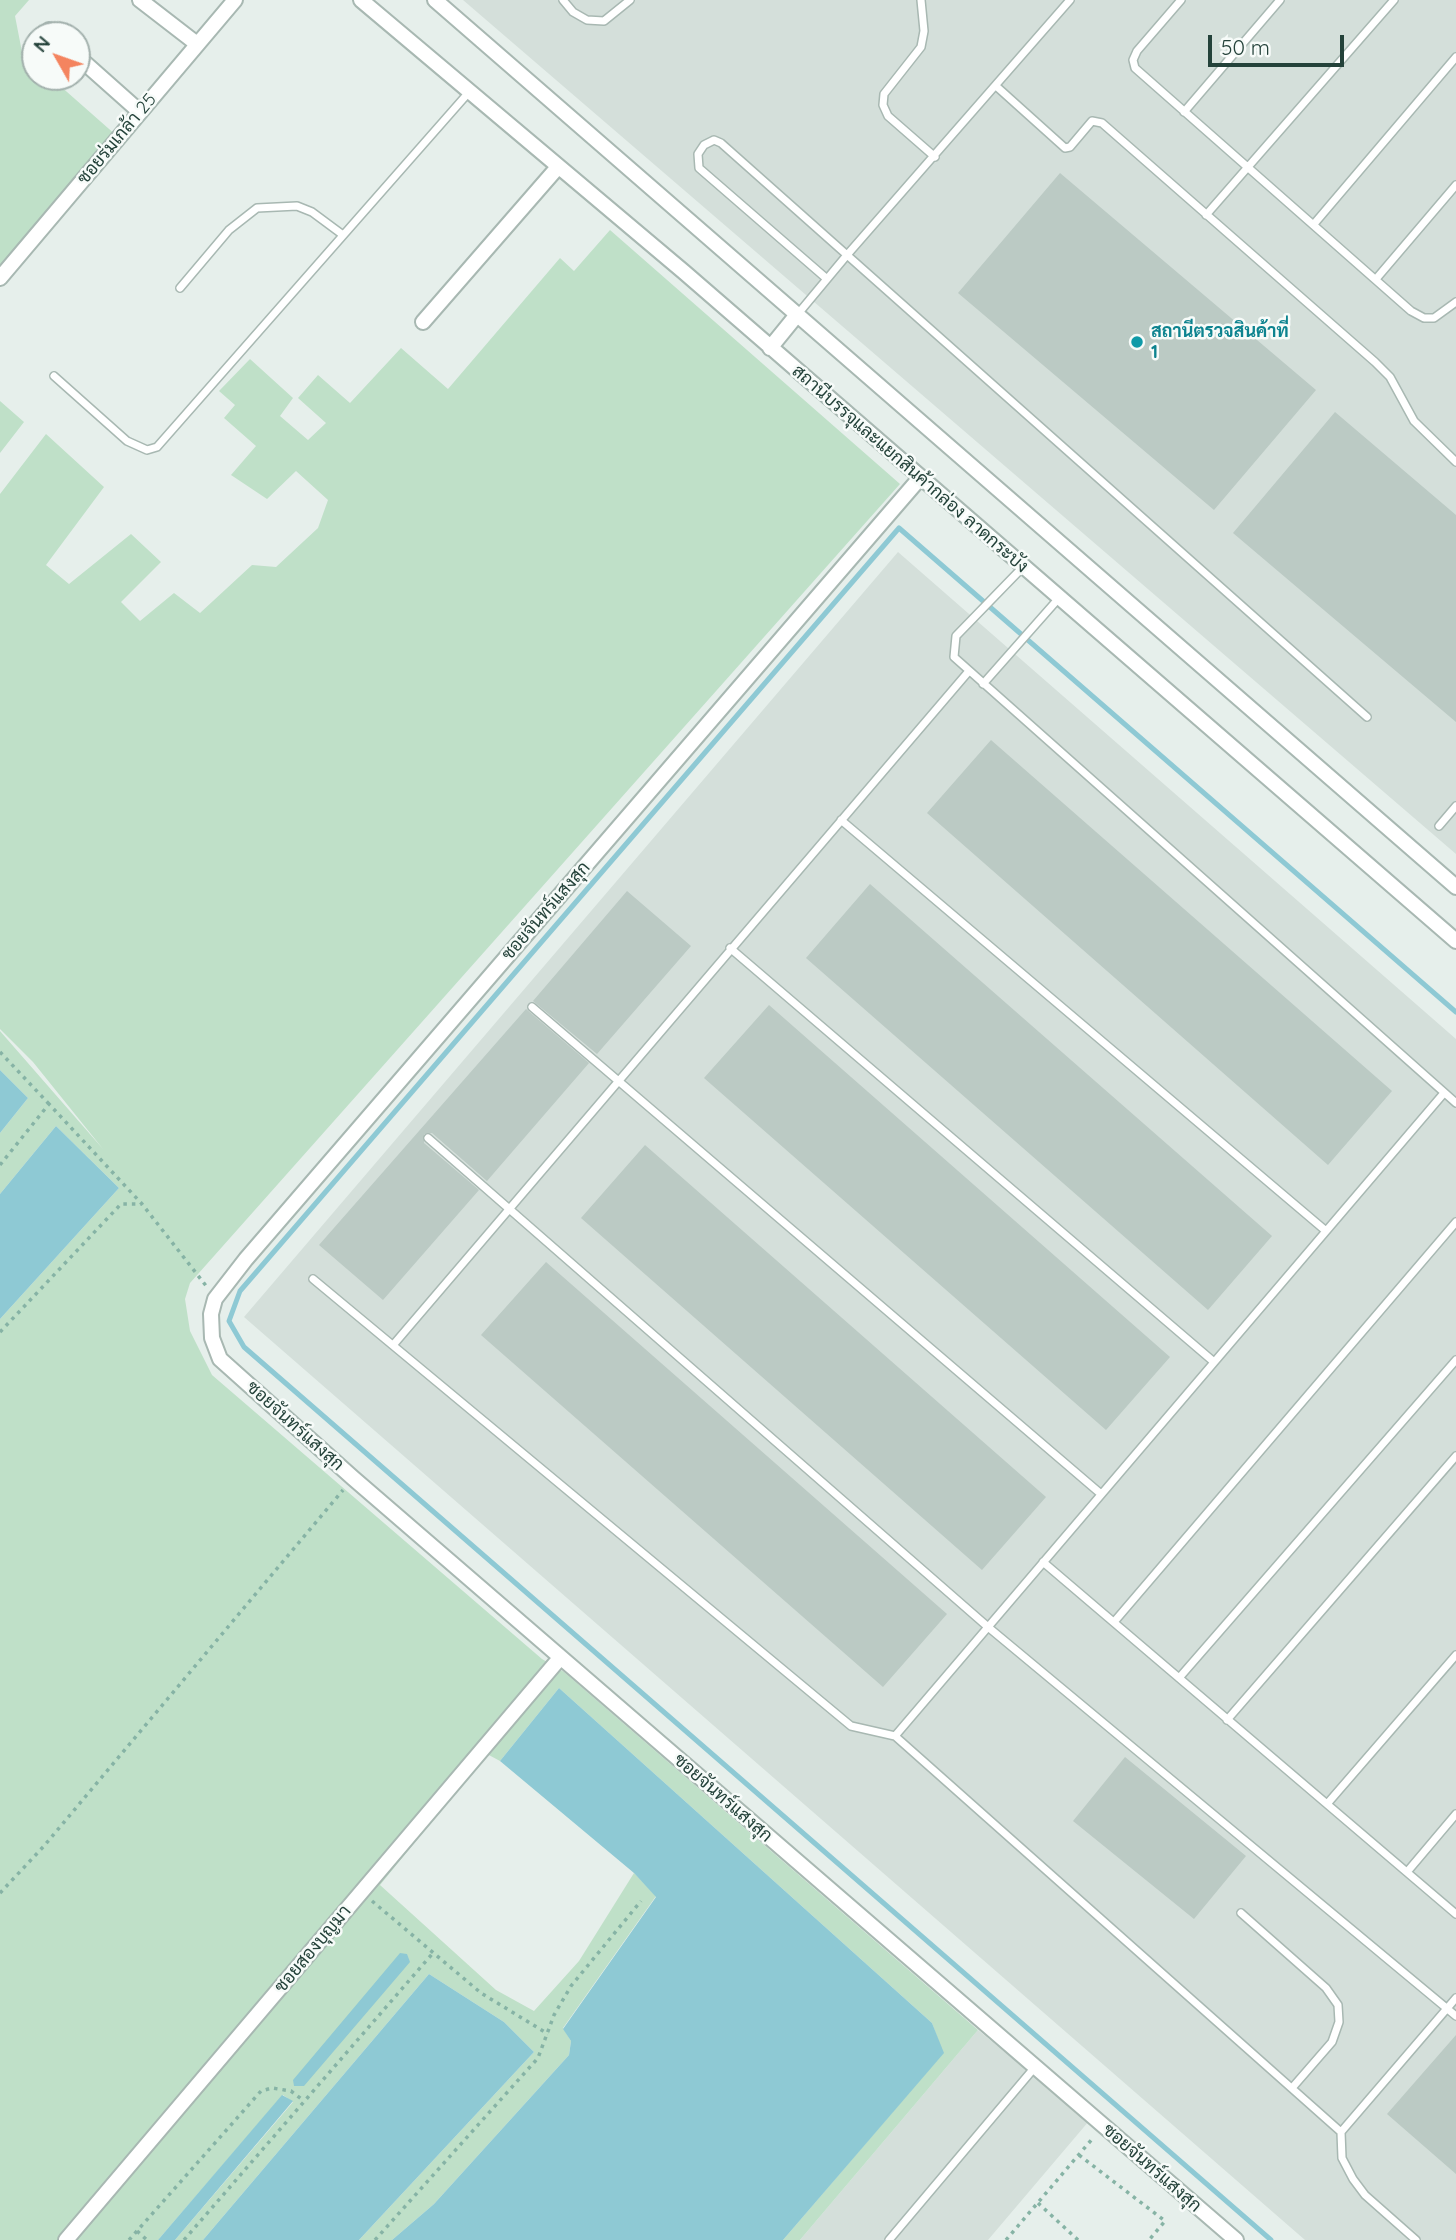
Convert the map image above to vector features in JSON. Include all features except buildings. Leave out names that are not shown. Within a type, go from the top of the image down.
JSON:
[{"type":"street","points":[[140,0],[197,44]]},
{"type":"street","name":"ซอยร่มเกล้า 25","points":[[0,278],[235,0]]},
{"type":"street","name":"สถานีบรรจุและแยกสินค้ากล่อง ลาดกระบัง","points":[[362,0],[770,348],[1456,941]]},
{"type":"street","points":[[435,0],[1456,887]]},
{"type":"street","points":[[91,68],[140,112]]},
{"type":"street","points":[[423,322],[558,167]]},
{"type":"street","points":[[770,348],[796,316]]},
{"type":"street","name":"ซอยจันทร์แสงสุก","points":[[920,478],[246,1259],[215,1299],[211,1314],[212,1338],[220,1359],[353,1478],[1235,2240]]},
{"type":"street","name":"ซอยสองบุญมา","points":[[66,2240],[560,1658]]},
{"type":"lane","points":[[563,0],[573,12],[587,20],[604,21],[631,0]]},
{"type":"lane","points":[[921,0],[924,31],[921,47],[884,94],[883,105],[888,116],[935,157]]},
{"type":"lane","points":[[796,316],[1070,0]]},
{"type":"lane","points":[[1181,0],[1137,51],[1133,60],[1135,68],[1410,311],[1424,318],[1434,318],[1456,302]]},
{"type":"lane","points":[[1184,112],[1280,0]]},
{"type":"lane","points":[[1206,215],[1394,0]]},
{"type":"lane","points":[[1314,224],[1456,57]]},
{"type":"lane","points":[[996,86],[1065,148],[1070,148],[1092,121],[1102,123],[1375,362],[1390,377],[1414,421],[1456,461]]},
{"type":"lane","points":[[54,376],[127,441],[147,450],[157,447],[470,91]]},
{"type":"lane","points":[[827,279],[699,168],[698,154],[704,145],[713,140],[721,143],[1367,716]]},
{"type":"lane","points":[[1376,279],[1456,186]]},
{"type":"lane","points":[[180,288],[229,230],[257,208],[297,206],[312,212],[343,235]]},
{"type":"lane","points":[[1023,567],[956,636],[954,657],[1456,1103]]},
{"type":"lane","points":[[983,684],[1059,598]]},
{"type":"lane","points":[[394,1344],[617,1079],[969,671]]},
{"type":"lane","points":[[1439,826],[1456,806]]},
{"type":"lane","points":[[841,820],[1326,1231]]},
{"type":"lane","points":[[730,948],[1214,1362]]},
{"type":"lane","points":[[532,1006],[1101,1494]]},
{"type":"lane","points":[[894,1736],[1444,1093]]},
{"type":"lane","points":[[428,1138],[988,1627],[1456,2017]]},
{"type":"lane","points":[[1114,1622],[1456,1222]]},
{"type":"lane","points":[[313,1279],[851,1726],[894,1736],[1341,2132]]},
{"type":"lane","points":[[1179,1678],[1456,1360]]},
{"type":"lane","points":[[1227,1720],[1456,1456]]},
{"type":"lane","points":[[1043,1562],[1456,1914]]},
{"type":"lane","points":[[1327,1804],[1456,1655]]},
{"type":"lane","points":[[1407,1872],[1456,1814]]},
{"type":"lane","points":[[1241,1913],[1325,1987],[1338,2005],[1339,2022],[1332,2042],[1293,2088]]},
{"type":"lane","points":[[1416,2240],[1365,2195],[1353,2179],[1342,2158],[1341,2132],[1456,1998]]},
{"type":"lane","points":[[890,2240],[1035,2067]]},
{"type":"path","points":[[0,1052],[142,1204],[215,1299]]},
{"type":"path","points":[[0,1165],[49,1104]]},
{"type":"path","points":[[0,1332],[121,1204],[142,1204]]},
{"type":"path","points":[[0,1893],[44,1846],[353,1478]]},
{"type":"path","points":[[361,1892],[481,1993],[548,2034]]},
{"type":"path","points":[[374,2240],[538,2057],[554,2015],[571,1986],[641,1901]]},
{"type":"path","points":[[184,2240],[433,1953]]},
{"type":"path","points":[[129,2240],[261,2091],[272,2088],[291,2091],[304,2101]]},
{"type":"path","points":[[1006,2240],[1104,2126]]},
{"type":"path","points":[[1079,2155],[1165,2221],[1149,2240]]},
{"type":"path","points":[[1038,2203],[1078,2240]]},
{"type":"path","points":[[137,2231],[147,2240]]},
{"type":"shaded area","points":[[463,0],[1456,0],[1456,854]]},
{"type":"shaded area","points":[[898,552],[1456,1039],[1456,2240],[1305,2240],[244,1317]]},
{"type":"shaded area","points":[[978,2030],[1089,2121],[988,2240],[800,2240]]},
{"type":"green space","points":[[0,0],[29,0],[15,16],[21,47],[21,91],[66,91],[117,136],[0,272]]},
{"type":"green space","points":[[610,230],[900,484],[190,1283],[185,1299],[190,1331],[212,1375],[542,1659],[564,1672],[978,2030],[800,2240],[783,2240],[943,2053],[932,2023],[559,1688],[500,1761],[487,1754],[380,1885],[496,1990],[534,2011],[579,1961],[634,1873],[656,1896],[563,2028],[571,2041],[569,2055],[434,2204],[392,2240],[359,2240],[534,2052],[504,2022],[429,1974],[203,2240],[175,2240],[293,2102],[283,2095],[158,2240],[0,2240],[0,1319],[119,1188],[56,1126],[0,1194],[0,1133],[28,1098],[0,1070],[0,1031],[103,1149],[33,1062],[0,1029],[0,494],[46,434],[104,487],[46,565],[69,584],[131,534],[161,562],[121,602],[140,621],[174,593],[200,613],[252,565],[276,567],[318,528],[328,500],[296,471],[267,499],[231,475],[256,446],[224,418],[235,405],[219,391],[250,359],[293,398],[280,416],[308,440],[326,423],[298,398],[318,375],[350,403],[401,348],[448,389],[560,258],[574,271]]},
{"type":"green space","points":[[0,401],[24,422],[0,453]]},
{"type":"water","points":[[0,1070],[28,1098],[0,1133]]},
{"type":"water","points":[[56,1126],[119,1188],[0,1319],[0,1194]]},
{"type":"water","points":[[559,1688],[932,2023],[944,2053],[783,2240],[392,2240],[434,2204],[569,2055],[571,2041],[563,2029],[656,1897],[634,1873],[500,1761]]},
{"type":"water","points":[[400,1953],[407,1954],[410,1962],[304,2086],[294,2086],[293,2080]]},
{"type":"water","points":[[429,1974],[504,2022],[534,2052],[359,2240],[203,2240]]},
{"type":"water","points":[[282,2095],[293,2101],[175,2240],[158,2240]]},
{"type":"waterway","points":[[1271,2240],[244,1347],[229,1321],[240,1291],[899,528],[1456,1012]]},
{"type":"place","name":"สถานีตรวจสินค้าที่ 1","points":[[1137,342]]}]
